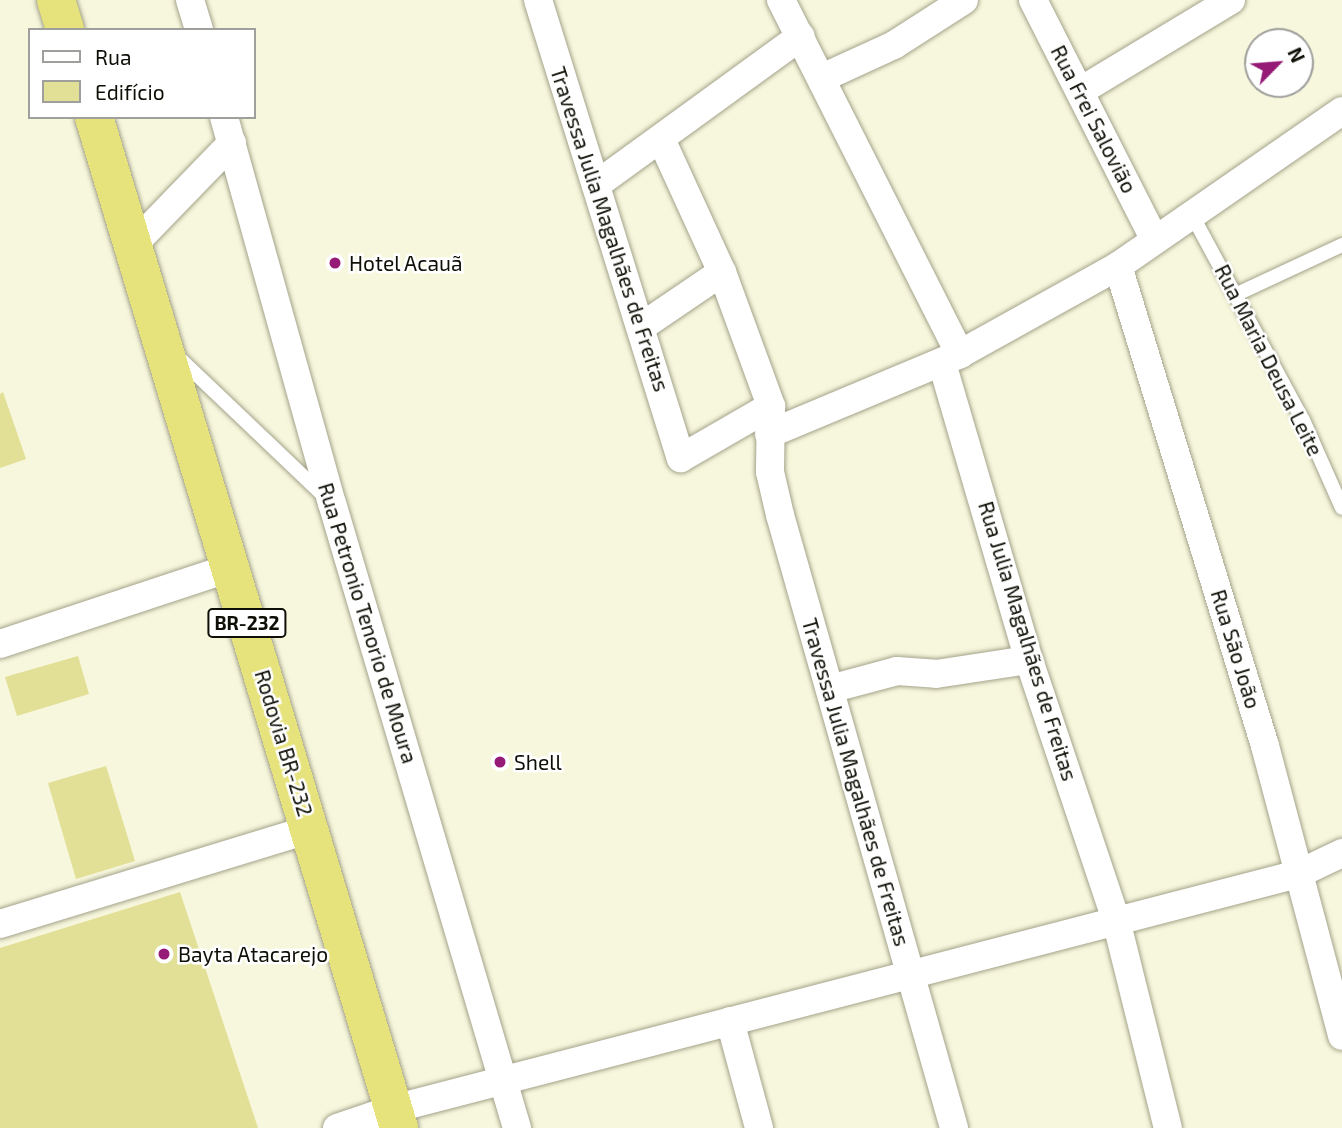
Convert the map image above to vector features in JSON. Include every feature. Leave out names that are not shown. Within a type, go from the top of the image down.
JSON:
[{"type":"highway","points":[[56,0],[64,28]]},
{"type":"highway","name":"Rodovia BR-232","points":[[95,119],[165,344],[396,1119]]},
{"type":"street","points":[[190,0],[198,28]]},
{"type":"street","name":"Travessa Julia Magalhães de Freitas","points":[[538,0],[681,458],[771,406]]},
{"type":"street","name":"Rua Julia Magalhães de Freitas","points":[[781,0],[822,78],[951,358],[1029,660],[1116,920],[1168,1128]]},
{"type":"street","points":[[822,78],[894,45],[964,0]]},
{"type":"street","name":"Rua Frei Salovião","points":[[1032,0],[1082,90],[1154,239]]},
{"type":"street","points":[[1082,90],[1189,11],[1231,0]]},
{"type":"street","points":[[596,185],[801,36]]},
{"type":"street","points":[[769,435],[951,358],[1118,266],[1342,111]]},
{"type":"street","points":[[134,244],[228,130]]},
{"type":"street","name":"Rua Petronio Tenorio de Moura","points":[[228,130],[332,503],[517,1128]]},
{"type":"street","points":[[661,139],[722,272],[771,406]]},
{"type":"street","name":"Rua São João","points":[[1118,266],[1265,746],[1342,1035]]},
{"type":"street","points":[[642,327],[722,272]]},
{"type":"street","name":"Travessa Julia Magalhães de Freitas","points":[[771,406],[769,435],[778,505],[954,1128]]},
{"type":"street","points":[[0,644],[230,568]]},
{"type":"street","points":[[830,689],[897,671],[936,674],[1029,660]]},
{"type":"street","points":[[0,924],[311,829]]},
{"type":"street","points":[[337,1128],[396,1119],[505,1081],[1298,874],[1342,853]]},
{"type":"street","points":[[730,1021],[759,1128]]},
{"type":"lane","name":"Rua Maria Deusa Leite","points":[[1192,215],[1303,420],[1342,508]]},
{"type":"lane","points":[[1237,294],[1342,245]]},
{"type":"lane","points":[[165,344],[332,503]]},
{"type":"building","points":[[3,392],[26,459],[0,468],[0,394]]},
{"type":"building","points":[[78,656],[89,694],[17,716],[5,677]]},
{"type":"building","points":[[106,766],[135,861],[76,879],[48,783]]},
{"type":"building","points":[[180,892],[258,1128],[0,1128],[0,948]]},
{"type":"place","name":"Hotel Acauã","points":[[335,263]]},
{"type":"place","name":"Shell","points":[[500,762]]},
{"type":"place","name":"Bayta Atacarejo","points":[[164,954]]}]
